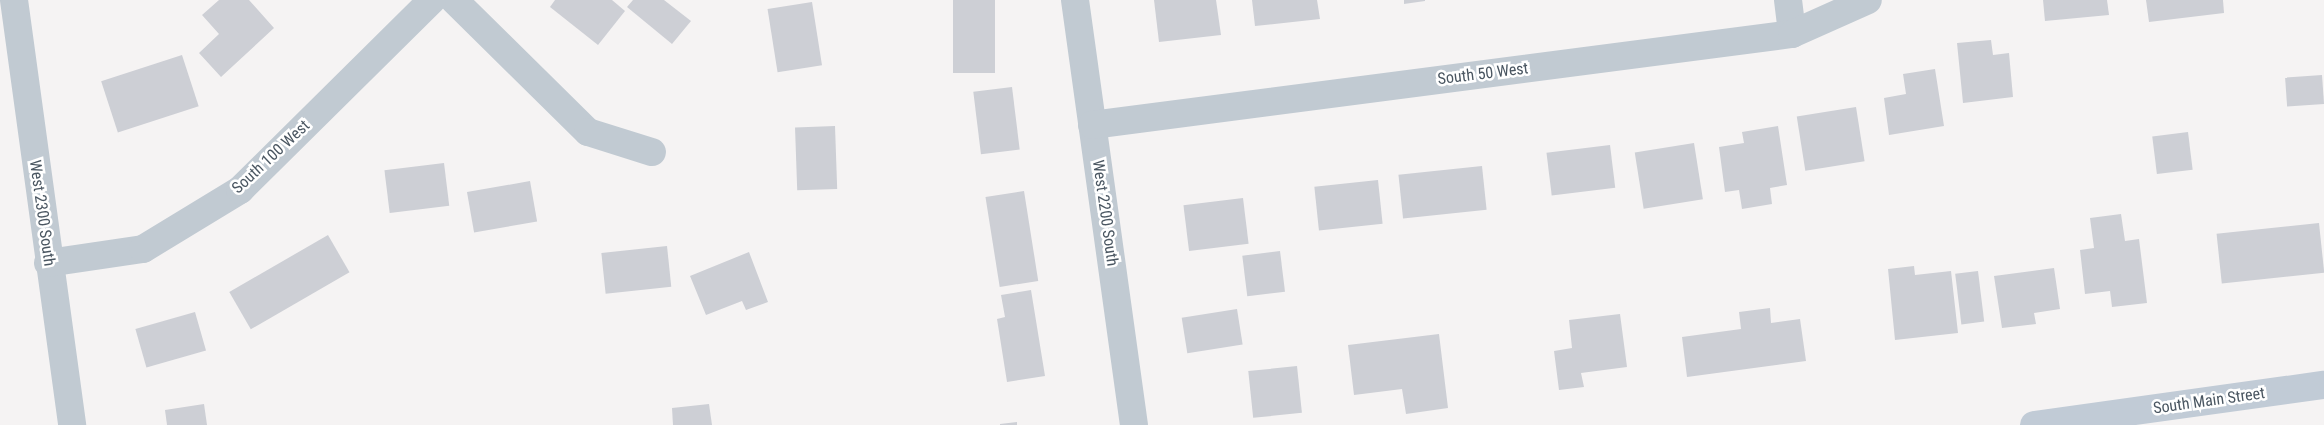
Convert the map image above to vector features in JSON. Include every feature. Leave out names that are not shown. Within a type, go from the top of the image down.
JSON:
[{"type":"street","name":"West 2300 South","points":[[14,0],[48,263],[72,425]]},
{"type":"street","name":"South 100 West","points":[[48,263],[143,250],[240,190],[432,0]]},
{"type":"street","points":[[454,0],[588,132],[652,152]]},
{"type":"street","name":"West 2200 South","points":[[1075,0],[1134,425]]},
{"type":"street","points":[[1788,0],[1792,34]]},
{"type":"street","name":"South 50 West","points":[[1092,125],[1792,34],[1868,0]]},
{"type":"street","name":"South Main Street","points":[[2034,425],[2324,385]]},
{"type":"building","points":[[219,0],[249,0],[274,28],[221,77],[199,53],[219,34],[202,15]]},
{"type":"building","points":[[555,0],[612,0],[625,11],[598,45],[550,7]]},
{"type":"building","points":[[633,0],[664,0],[691,21],[672,44],[627,7]]},
{"type":"building","points":[[953,0],[995,0],[995,73],[953,73]]},
{"type":"building","points":[[1154,0],[1216,0],[1221,35],[1159,42]]},
{"type":"building","points":[[1252,0],[1317,0],[1320,19],[1255,26]]},
{"type":"building","points":[[1404,0],[1425,0],[1425,1],[1404,4]]},
{"type":"building","points":[[2043,0],[2107,0],[2109,15],[2045,21]]},
{"type":"building","points":[[2146,0],[2223,0],[2224,13],[2149,22]]},
{"type":"building","points":[[812,2],[822,65],[778,72],[768,9]]},
{"type":"building","points":[[1991,40],[1993,55],[2009,53],[2013,97],[1963,103],[1957,43]]},
{"type":"building","points":[[182,55],[199,106],[118,133],[101,81]]},
{"type":"building","points":[[1935,69],[1944,126],[1889,135],[1884,98],[1906,94],[1903,74]]},
{"type":"building","points":[[2322,75],[2324,104],[2287,107],[2285,78]]},
{"type":"building","points":[[1012,87],[1020,150],[981,154],[973,92]]},
{"type":"building","points":[[1856,107],[1865,161],[1805,171],[1797,116]]},
{"type":"building","points":[[835,126],[837,189],[797,190],[795,127]]},
{"type":"building","points":[[1778,126],[1787,185],[1770,188],[1772,204],[1742,209],[1739,190],[1725,192],[1719,147],[1744,143],[1742,132]]},
{"type":"building","points":[[2188,132],[2193,170],[2157,174],[2152,136]]},
{"type":"building","points":[[1694,143],[1703,199],[1644,209],[1635,152]]},
{"type":"building","points":[[1610,145],[1615,188],[1552,195],[1546,153]]},
{"type":"building","points":[[444,163],[449,206],[390,213],[384,170]]},
{"type":"building","points":[[1482,166],[1487,210],[1403,219],[1398,175]]},
{"type":"building","points":[[1378,180],[1383,224],[1319,230],[1314,187]]},
{"type":"building","points":[[530,181],[537,221],[474,232],[467,192]]},
{"type":"building","points":[[1024,191],[1038,281],[1000,287],[985,197]]},
{"type":"building","points":[[1243,198],[1249,244],[1189,251],[1183,205]]},
{"type":"building","points":[[2121,214],[2125,241],[2139,239],[2147,303],[2112,307],[2110,291],[2085,294],[2080,250],[2094,248],[2090,218]]},
{"type":"building","points":[[2319,223],[2324,273],[2222,283],[2217,234]]},
{"type":"building","points":[[328,235],[350,272],[251,329],[229,292]]},
{"type":"building","points":[[667,246],[671,287],[606,294],[601,253]]},
{"type":"building","points":[[1280,251],[1285,292],[1247,296],[1242,256]]},
{"type":"building","points":[[749,252],[768,302],[746,310],[742,301],[706,315],[690,276]]},
{"type":"building","points":[[1914,266],[1915,275],[1951,271],[1958,333],[1895,340],[1888,269]]},
{"type":"building","points":[[2054,268],[2060,309],[2034,313],[2036,324],[2002,328],[1994,276]]},
{"type":"building","points":[[1978,271],[1984,322],[1961,324],[1955,274]]},
{"type":"building","points":[[1031,290],[1045,376],[1007,382],[997,319],[1005,317],[1001,295]]},
{"type":"building","points":[[1770,308],[1771,323],[1800,319],[1806,361],[1687,377],[1682,337],[1741,329],[1739,312]]},
{"type":"building","points":[[1237,309],[1243,345],[1187,353],[1182,318]]},
{"type":"building","points":[[195,312],[206,350],[146,368],[135,329]]},
{"type":"building","points":[[1620,314],[1627,367],[1581,373],[1584,387],[1559,390],[1554,351],[1572,348],[1569,320]]},
{"type":"building","points":[[1439,334],[1448,408],[1406,414],[1402,389],[1354,395],[1348,345]]},
{"type":"building","points":[[1297,366],[1302,413],[1253,418],[1248,371]]},
{"type":"building","points":[[204,404],[207,425],[167,425],[165,410]]},
{"type":"building","points":[[709,404],[712,425],[673,425],[672,408]]},
{"type":"building","points":[[1017,422],[1017,425],[1000,425],[1000,424]]}]
